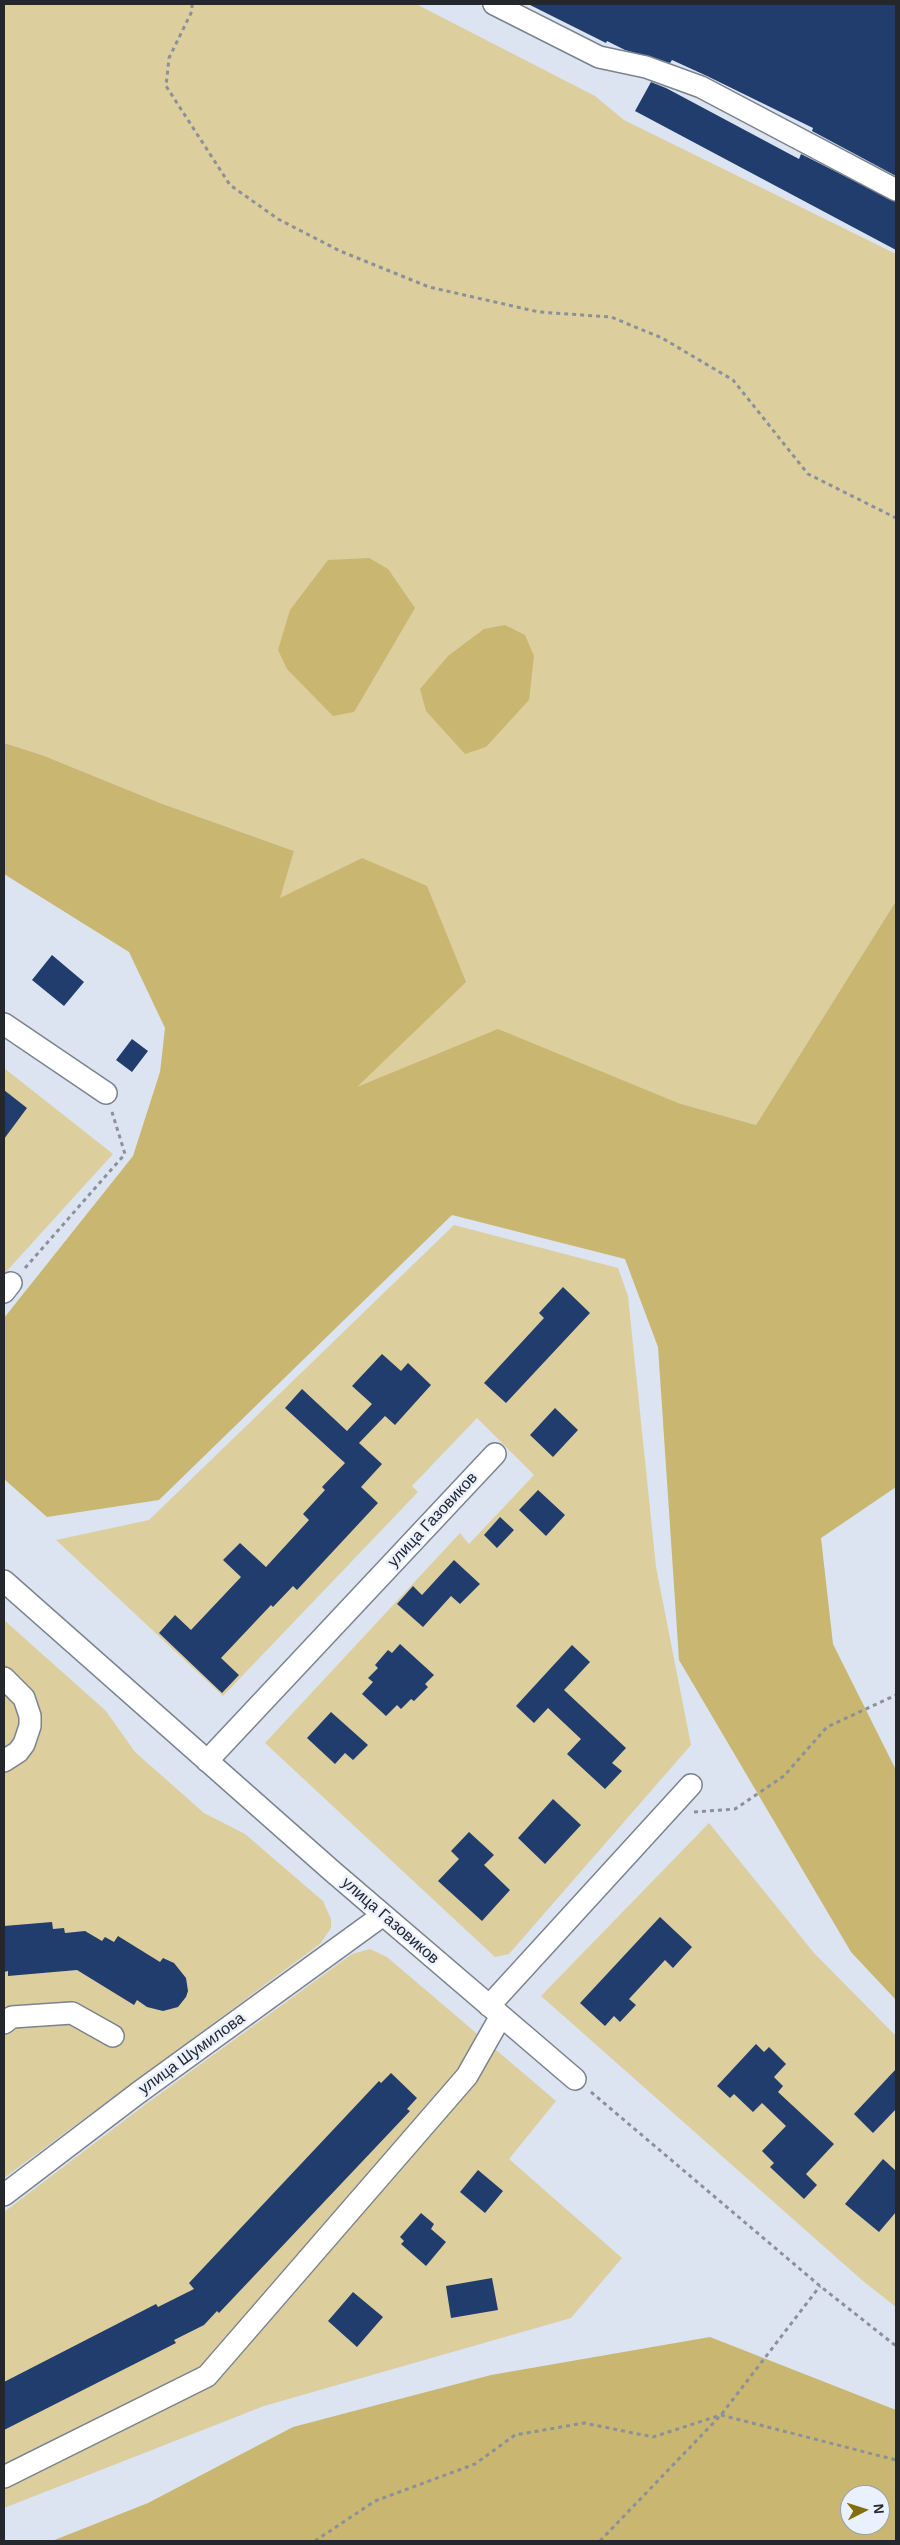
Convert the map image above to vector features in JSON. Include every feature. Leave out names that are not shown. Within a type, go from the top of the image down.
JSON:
[{"type":"street","points":[[494,4],[599,57],[646,67],[701,87],[896,190]]},
{"type":"street","points":[[4,1024],[106,1093]]},
{"type":"street","name":"улица Газовиков","points":[[207,1761],[495,1454]]},
{"type":"street","name":"улица Газовиков","points":[[4,1581],[383,1915],[575,2079]]},
{"type":"street","points":[[4,1678],[24,1698],[28,1707],[30,1726],[24,1744],[18,1752],[4,1761]]},
{"type":"street","points":[[4,2477],[207,2376],[467,2076],[495,2011],[691,1785]]},
{"type":"street","name":"улица Шумилова","points":[[4,2195],[138,2093],[383,1915]]},
{"type":"street","points":[[4,2024],[12,2017],[72,2013],[113,2036]]},
{"type":"path","points":[[192,4],[192,11],[169,58],[166,86],[230,185],[278,219],[340,251],[429,287],[539,312],[611,317],[662,338],[733,380],[808,474],[896,518]]},
{"type":"path","points":[[8,1288],[125,1154],[106,1093]]},
{"type":"path","points":[[664,1814],[736,1809],[784,1776],[827,1727],[896,1695]]},
{"type":"path","points":[[575,2079],[820,2286],[896,2346]]},
{"type":"path","points":[[600,2541],[721,2415],[820,2286]]},
{"type":"path","points":[[315,2541],[375,2501],[474,2464],[515,2435],[584,2423],[653,2437],[721,2415],[896,2460]]},
{"type":"shaded area","points":[[4,4],[416,4],[595,96],[624,120],[896,254],[896,901],[756,1125],[678,1103],[356,1088],[362,858],[279,899],[294,851],[160,803],[42,755],[4,743]]},
{"type":"shaded area","points":[[369,558],[388,569],[415,608],[354,712],[333,716],[287,669],[278,650],[290,610],[328,560]]},
{"type":"shaded area","points":[[505,625],[525,635],[534,656],[529,700],[486,747],[465,754],[426,711],[420,689],[448,656],[484,629]]},
{"type":"shaded area","points":[[4,743],[42,755],[160,803],[294,851],[280,898],[362,858],[427,886],[466,982],[357,1087],[498,1029],[678,1103],[756,1125],[896,901],[896,1487],[821,1538],[833,1644],[896,1770],[896,2000],[851,1952],[679,1660],[658,1347],[625,1259],[452,1215],[159,1500],[47,1517],[4,1479],[4,1318],[133,1156],[160,1072],[165,1028],[129,952],[4,874]]},
{"type":"shaded area","points":[[4,1068],[113,1154],[4,1274]]},
{"type":"shaded area","points":[[454,1225],[618,1268],[628,1296],[656,1567],[691,1745],[509,1954],[495,1957],[265,1743],[460,1533],[469,1544],[534,1475],[477,1418],[412,1486],[418,1492],[223,1696],[56,1540],[149,1520]]},
{"type":"shaded area","points":[[4,1620],[106,1711],[135,1752],[204,1813],[245,1834],[323,1901],[331,1919],[331,1928],[320,1944],[4,2178]]},
{"type":"shaded area","points":[[709,1823],[814,1953],[896,2036],[896,2307],[863,2281],[541,1996]]},
{"type":"shaded area","points":[[370,1949],[387,1957],[556,2101],[509,2159],[622,2258],[571,2318],[264,2406],[4,2508],[4,2212],[146,2104],[352,1954]]},
{"type":"shaded area","points":[[710,2337],[896,2410],[896,2541],[52,2541],[148,2503],[293,2427],[491,2375]]},
{"type":"building","points":[[528,4],[896,4],[896,176],[812,131],[813,128],[707,76],[672,60],[670,63],[625,50],[607,41],[606,43]]},
{"type":"building","points":[[651,82],[666,88],[799,159],[801,154],[896,202],[896,250],[635,111]]},
{"type":"building","points":[[52,955],[84,982],[64,1006],[32,980]]},
{"type":"building","points":[[132,1039],[148,1051],[132,1072],[116,1060]]},
{"type":"building","points":[[4,1090],[27,1108],[4,1139]]},
{"type":"building","points":[[563,1287],[590,1313],[506,1403],[484,1383],[544,1318],[539,1313]]},
{"type":"building","points":[[382,1354],[401,1371],[408,1363],[431,1385],[395,1425],[385,1416],[359,1443],[382,1464],[361,1487],[378,1503],[297,1590],[293,1586],[273,1607],[271,1605],[221,1658],[239,1675],[222,1693],[159,1633],[175,1615],[191,1630],[241,1577],[223,1560],[240,1543],[266,1567],[309,1520],[303,1514],[325,1490],[322,1487],[345,1463],[285,1408],[302,1389],[347,1431],[372,1404],[352,1386]]},
{"type":"building","points":[[555,1408],[578,1430],[553,1457],[530,1435]]},
{"type":"building","points":[[538,1490],[565,1515],[546,1536],[519,1510]]},
{"type":"building","points":[[500,1517],[514,1530],[497,1548],[484,1535]]},
{"type":"building","points":[[454,1560],[480,1584],[460,1604],[451,1596],[423,1627],[397,1604],[413,1586],[422,1595]]},
{"type":"building","points":[[400,1644],[434,1675],[425,1684],[428,1687],[414,1701],[411,1699],[401,1709],[397,1705],[386,1716],[362,1694],[373,1682],[368,1678],[378,1668],[375,1665],[388,1650],[392,1653]]},
{"type":"building","points":[[572,1645],[590,1662],[564,1690],[626,1748],[612,1763],[622,1771],[605,1789],[567,1754],[581,1739],[548,1708],[534,1723],[516,1706]]},
{"type":"building","points":[[331,1712],[368,1745],[353,1760],[345,1753],[335,1764],[307,1738]]},
{"type":"building","points":[[553,1799],[581,1825],[545,1864],[518,1838]]},
{"type":"building","points":[[469,1832],[494,1855],[484,1865],[510,1890],[482,1921],[438,1881],[459,1859],[451,1851]]},
{"type":"building","points":[[660,1917],[692,1947],[673,1968],[665,1960],[629,1999],[636,2005],[620,2022],[614,2016],[605,2026],[580,2003]]},
{"type":"building","points":[[52,1922],[53,1929],[64,1928],[65,1933],[85,1931],[102,1941],[105,1937],[114,1942],[118,1936],[160,1962],[163,1958],[174,1963],[186,1978],[188,1991],[186,1997],[178,2007],[163,2011],[147,2007],[137,2000],[134,2005],[77,1970],[8,1976],[8,1971],[4,1972],[4,1926]]},
{"type":"building","points":[[756,2044],[764,2052],[769,2047],[786,2064],[774,2077],[783,2086],[778,2092],[834,2144],[806,2174],[817,2185],[804,2199],[770,2167],[774,2163],[762,2151],[786,2126],[762,2103],[753,2112],[734,2094],[730,2098],[717,2086]]},
{"type":"building","points":[[896,2069],[896,2109],[873,2133],[854,2114]]},
{"type":"building","points":[[391,2073],[417,2098],[407,2109],[410,2111],[219,2313],[217,2311],[204,2325],[174,2340],[176,2343],[4,2430],[4,2382],[156,2304],[158,2307],[194,2289],[189,2283],[379,2081],[381,2083]]},
{"type":"building","points":[[883,2159],[896,2171],[896,2212],[879,2232],[845,2204]]},
{"type":"building","points":[[478,2170],[503,2191],[485,2213],[460,2192]]},
{"type":"building","points":[[421,2213],[434,2224],[431,2229],[446,2242],[426,2266],[401,2244],[404,2241],[400,2237]]},
{"type":"building","points":[[492,2278],[498,2310],[451,2318],[446,2286]]},
{"type":"building","points":[[353,2292],[383,2317],[357,2347],[328,2321]]}]
